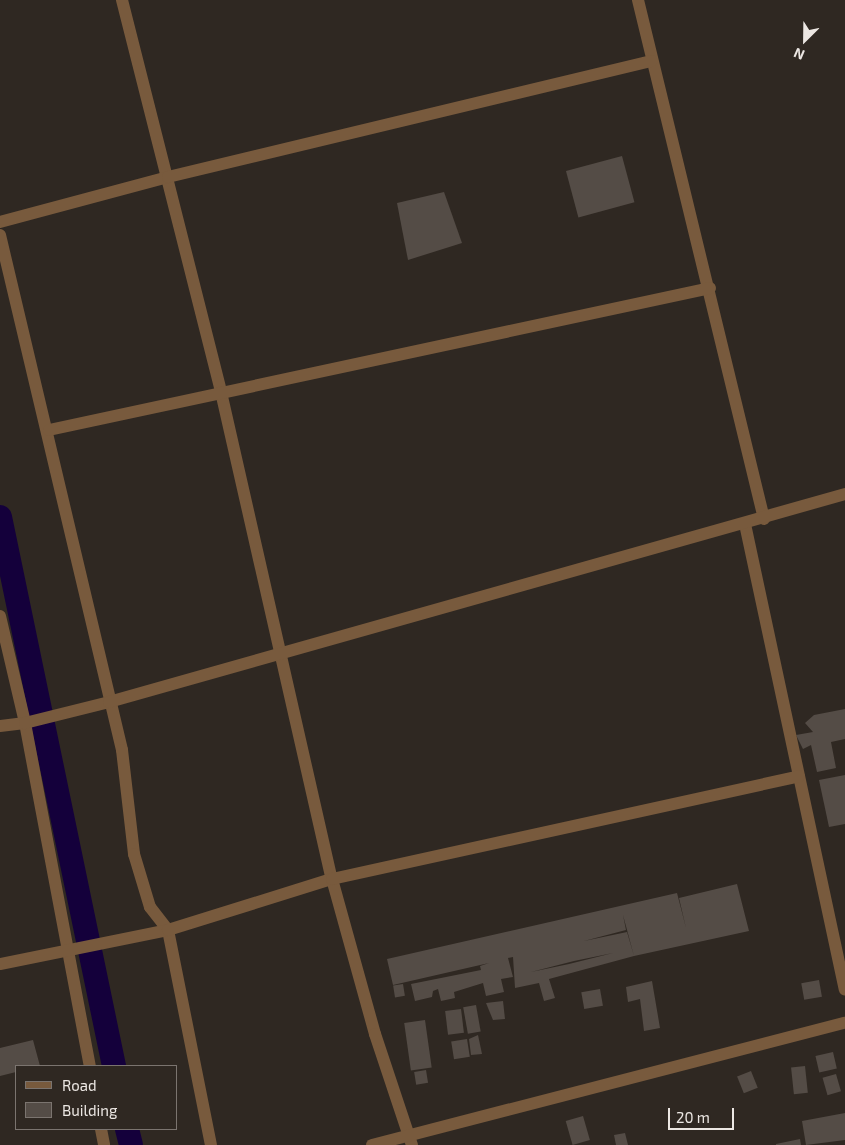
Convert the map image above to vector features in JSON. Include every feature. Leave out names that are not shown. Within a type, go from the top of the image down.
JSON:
[{"type":"street","points":[[122,0],[221,392],[279,655],[332,879],[375,1034],[411,1140]]},
{"type":"street","points":[[638,0],[651,61],[710,288],[764,519]]},
{"type":"street","points":[[0,222],[168,177],[651,61]]},
{"type":"street","points":[[0,235],[49,430],[109,702],[122,750],[126,803],[141,884],[150,907],[168,930],[211,1145]]},
{"type":"street","points":[[49,430],[710,288]]},
{"type":"street","points":[[0,726],[25,723],[109,702],[764,519],[845,494]]},
{"type":"street","points":[[745,524],[844,980]]},
{"type":"street","points":[[0,616],[25,723],[90,1065]]},
{"type":"street","points":[[0,964],[168,930],[332,879],[800,776]]},
{"type":"street","points":[[372,1145],[411,1140],[845,1023]]},
{"type":"street","points":[[101,1130],[104,1145]]},
{"type":"building","points":[[622,156],[634,202],[578,217],[566,171]]},
{"type":"building","points":[[444,192],[462,243],[408,260],[397,203]]},
{"type":"building","points":[[845,709],[845,739],[831,742],[836,768],[817,772],[811,745],[803,749],[796,735],[813,732],[805,723],[814,715]]},
{"type":"building","points":[[845,775],[845,824],[829,827],[819,780]]},
{"type":"building","points":[[737,884],[749,931],[634,956],[549,979],[555,998],[544,1001],[539,983],[515,988],[513,957],[508,958],[513,977],[501,979],[504,992],[486,996],[483,983],[454,992],[455,998],[441,1001],[438,989],[433,991],[432,997],[415,1001],[411,984],[481,970],[480,966],[489,963],[393,985],[387,959],[677,893],[686,928],[679,898]],"holes":[[[623,915],[634,956],[627,932],[584,941],[626,930]],[[613,953],[569,964],[531,972]]]},
{"type":"building","points":[[819,980],[822,997],[804,1000],[801,983]]},
{"type":"building","points":[[652,981],[660,1028],[644,1031],[640,999],[628,1002],[626,987]]},
{"type":"building","points":[[403,984],[405,996],[395,997],[393,986]]},
{"type":"building","points":[[600,989],[603,1006],[584,1009],[581,992]]},
{"type":"building","points":[[503,1001],[505,1019],[493,1020],[486,1003]]},
{"type":"building","points":[[476,1005],[481,1032],[468,1034],[463,1007]]},
{"type":"building","points":[[461,1009],[464,1033],[448,1035],[445,1011]]},
{"type":"building","points":[[425,1020],[432,1068],[411,1070],[404,1023]]},
{"type":"building","points":[[478,1035],[482,1054],[471,1055],[469,1039]]},
{"type":"building","points":[[467,1039],[470,1057],[454,1059],[451,1042]]},
{"type":"building","points":[[33,1040],[40,1065],[15,1065],[15,1072],[0,1076],[0,1048]]},
{"type":"building","points":[[833,1052],[837,1069],[819,1073],[815,1056]]},
{"type":"building","points":[[805,1066],[808,1093],[794,1094],[791,1067]]},
{"type":"building","points":[[426,1070],[428,1083],[416,1085],[414,1072]]},
{"type":"building","points":[[751,1071],[758,1088],[744,1093],[737,1077]]},
{"type":"building","points":[[836,1074],[841,1091],[828,1095],[823,1078]]},
{"type":"building","points":[[845,1113],[845,1140],[806,1145],[802,1121]]},
{"type":"building","points":[[583,1116],[590,1140],[573,1145],[566,1121]]},
{"type":"building","points":[[625,1133],[628,1145],[616,1145],[614,1135]]},
{"type":"building","points":[[800,1139],[801,1145],[776,1145],[776,1144]]},
{"type":"waterway","points":[[0,517],[114,1065]]},
{"type":"waterway","points":[[127,1130],[131,1145]]}]
